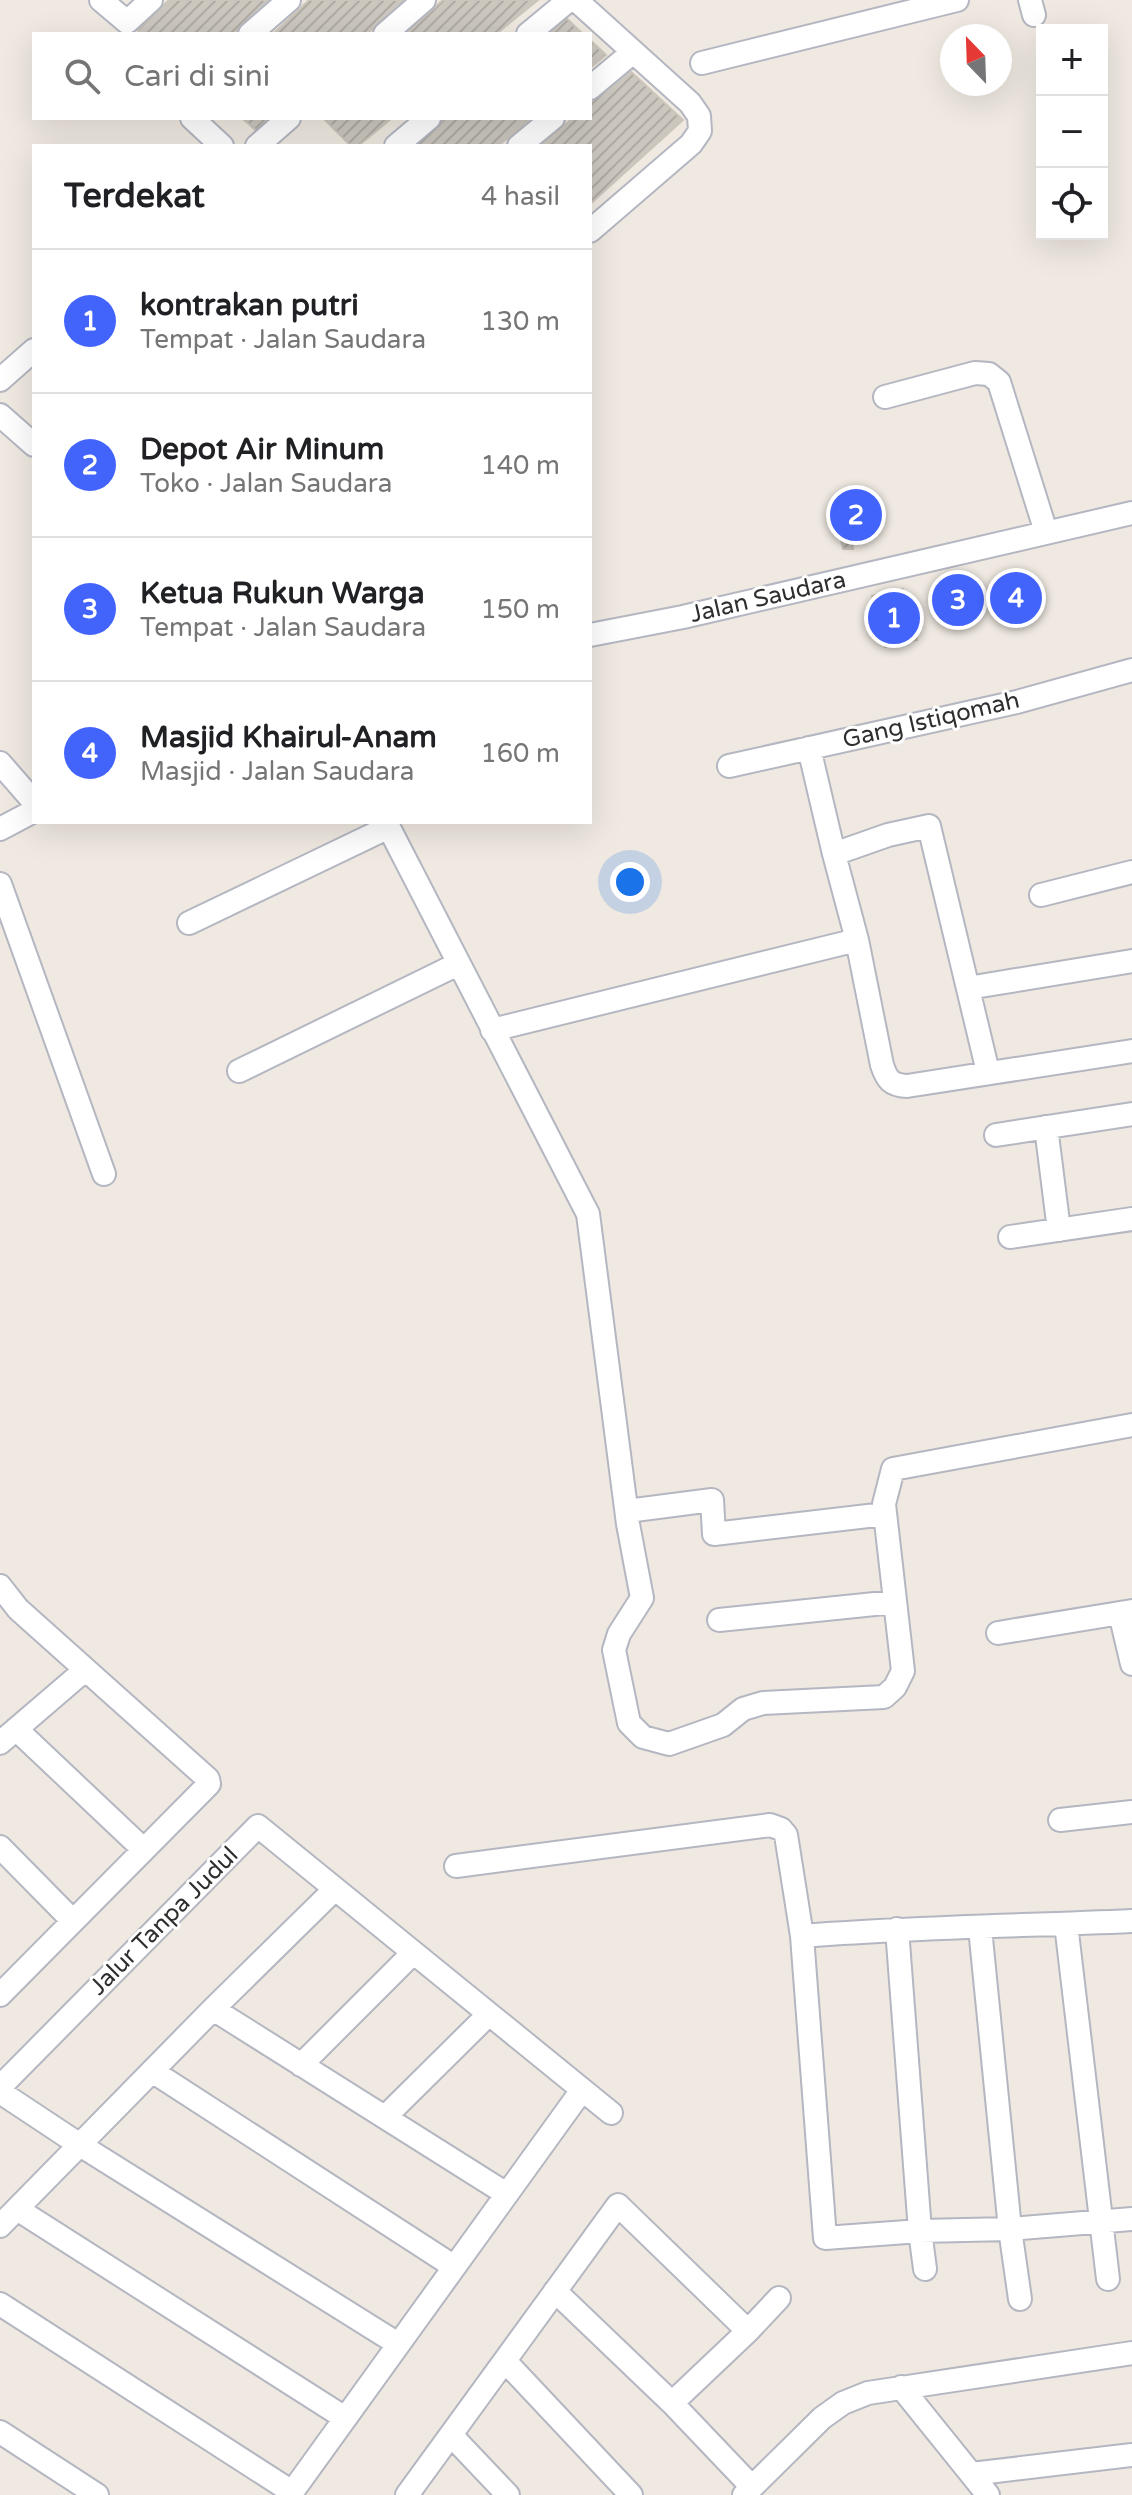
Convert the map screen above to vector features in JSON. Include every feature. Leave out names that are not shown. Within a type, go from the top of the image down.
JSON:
[{"type":"street","points":[[101,0],[123,28],[151,0]]},
{"type":"street","points":[[252,32],[289,0]]},
{"type":"street","points":[[387,32],[424,0]]},
{"type":"street","points":[[530,32],[569,0]]},
{"type":"street","points":[[576,0],[690,103],[699,116],[700,131],[691,144],[592,229]]},
{"type":"street","points":[[702,63],[957,0]]},
{"type":"street","points":[[592,86],[633,52]]},
{"type":"street","points":[[194,120],[220,144]]},
{"type":"street","points":[[259,144],[287,120]]},
{"type":"street","points":[[398,144],[427,120]]},
{"type":"street","points":[[521,144],[551,120]]},
{"type":"street","points":[[0,380],[32,352]]},
{"type":"street","points":[[885,397],[975,373],[989,374],[999,382],[1046,532]]},
{"type":"street","points":[[0,415],[32,443]]},
{"type":"street","name":"Jalan Saudara","points":[[592,635],[683,617],[1132,513]]},
{"type":"street","name":"Gang Istiqomah","points":[[729,766],[1017,702],[1132,670]]},
{"type":"street","points":[[809,748],[857,940],[887,1079],[895,1085],[907,1086],[1132,1051]]},
{"type":"street","points":[[0,763],[32,800]]},
{"type":"street","points":[[0,829],[32,812]]},
{"type":"street","points":[[189,923],[388,824],[588,1214],[627,1511],[642,1598],[619,1634],[614,1650],[629,1723],[643,1737],[669,1744],[723,1725],[743,1709],[763,1703],[884,1697],[895,1687],[903,1671],[885,1514],[888,1480],[893,1469],[1132,1425]]},
{"type":"street","points":[[834,854],[888,835],[929,826],[988,1072]]},
{"type":"street","points":[[1041,895],[1132,872]]},
{"type":"street","points":[[0,884],[104,1174]]},
{"type":"street","points":[[492,1030],[857,940]]},
{"type":"street","points":[[968,988],[1132,961]]},
{"type":"street","points":[[239,1071],[458,964]]},
{"type":"street","points":[[996,1135],[1132,1114]]},
{"type":"street","points":[[1046,1127],[1059,1230]]},
{"type":"street","points":[[1010,1237],[1132,1219]]},
{"type":"street","points":[[627,1511],[712,1500],[714,1534],[885,1514]]},
{"type":"street","points":[[0,1586],[18,1609],[209,1782],[0,1995]]},
{"type":"street","points":[[719,1620],[894,1602]]},
{"type":"street","points":[[0,1623],[18,1609]]},
{"type":"street","points":[[998,1633],[1126,1612],[1132,1664]]},
{"type":"street","points":[[85,1670],[8,1736],[143,1849]]},
{"type":"street","points":[[1060,1820],[1132,1812]]},
{"type":"street","points":[[456,1866],[770,1825],[781,1829],[786,1835],[802,1936],[825,2238],[1010,2229],[1132,2219]]},
{"type":"street","name":"Jalur Tanpa Judul","points":[[398,2344],[80,2145],[0,2090],[258,1826],[611,2113]]},
{"type":"street","points":[[0,1847],[73,1921]]},
{"type":"street","points":[[0,2226],[334,1890]]},
{"type":"street","points":[[802,1936],[897,1929],[1132,1921]]},
{"type":"street","points":[[1066,1924],[1108,2279]]},
{"type":"street","points":[[980,1928],[1010,2229],[1020,2299]]},
{"type":"street","points":[[897,1929],[925,2269]]},
{"type":"street","points":[[301,2065],[413,1953]]},
{"type":"street","points":[[213,2009],[505,2193]]},
{"type":"street","points":[[385,2117],[489,2014]]},
{"type":"street","points":[[152,2071],[453,2266]]},
{"type":"street","points":[[0,2304],[291,2494],[582,2090]]},
{"type":"street","points":[[407,2495],[618,2205],[748,2331]]},
{"type":"street","points":[[17,2209],[345,2418]]},
{"type":"street","points":[[555,2291],[672,2403],[748,2491],[822,2418],[843,2403],[868,2393],[1132,2353]]},
{"type":"street","points":[[672,2403],[779,2298]]},
{"type":"street","points":[[505,2361],[631,2495]]},
{"type":"street","points":[[901,2387],[988,2495]]},
{"type":"street","points":[[0,2432],[97,2495]]},
{"type":"street","points":[[451,2435],[508,2495]]},
{"type":"street","points":[[971,2474],[1132,2455]]},
{"type":"building","points":[[169,0],[272,0],[236,32],[137,30]]},
{"type":"building","points":[[309,0],[404,0],[369,32],[275,32]]},
{"type":"building","points":[[443,0],[538,0],[498,32],[407,32]]},
{"type":"building","points":[[563,15],[581,32],[544,32]]},
{"type":"building","points":[[592,42],[606,55],[592,66]]},
{"type":"building","points":[[628,69],[683,120],[592,202],[592,144],[542,144],[571,120],[592,120],[592,101]]},
{"type":"building","points":[[244,120],[273,120],[259,133]]},
{"type":"building","points":[[325,120],[390,120],[360,144],[349,144]]},
{"type":"building","points":[[443,120],[529,120],[500,144],[414,144]]},
{"type":"building","points":[[874,499],[879,521],[837,530],[832,510]]},
{"type":"building","points":[[851,527],[853,549],[843,549],[839,530]]},
{"type":"building","points":[[967,578],[976,616],[950,622],[940,583]]},
{"type":"building","points":[[903,589],[917,640],[885,647],[872,596]]},
{"type":"place","name":"Depot Air Minum","points":[[856,515]]},
{"type":"place","name":"Masjid Khairul-Anam","points":[[1016,598]]},
{"type":"place","name":"Ketua Rukun Warga","points":[[958,600]]},
{"type":"place","name":"kontrakan putri","points":[[894,618]]}]
